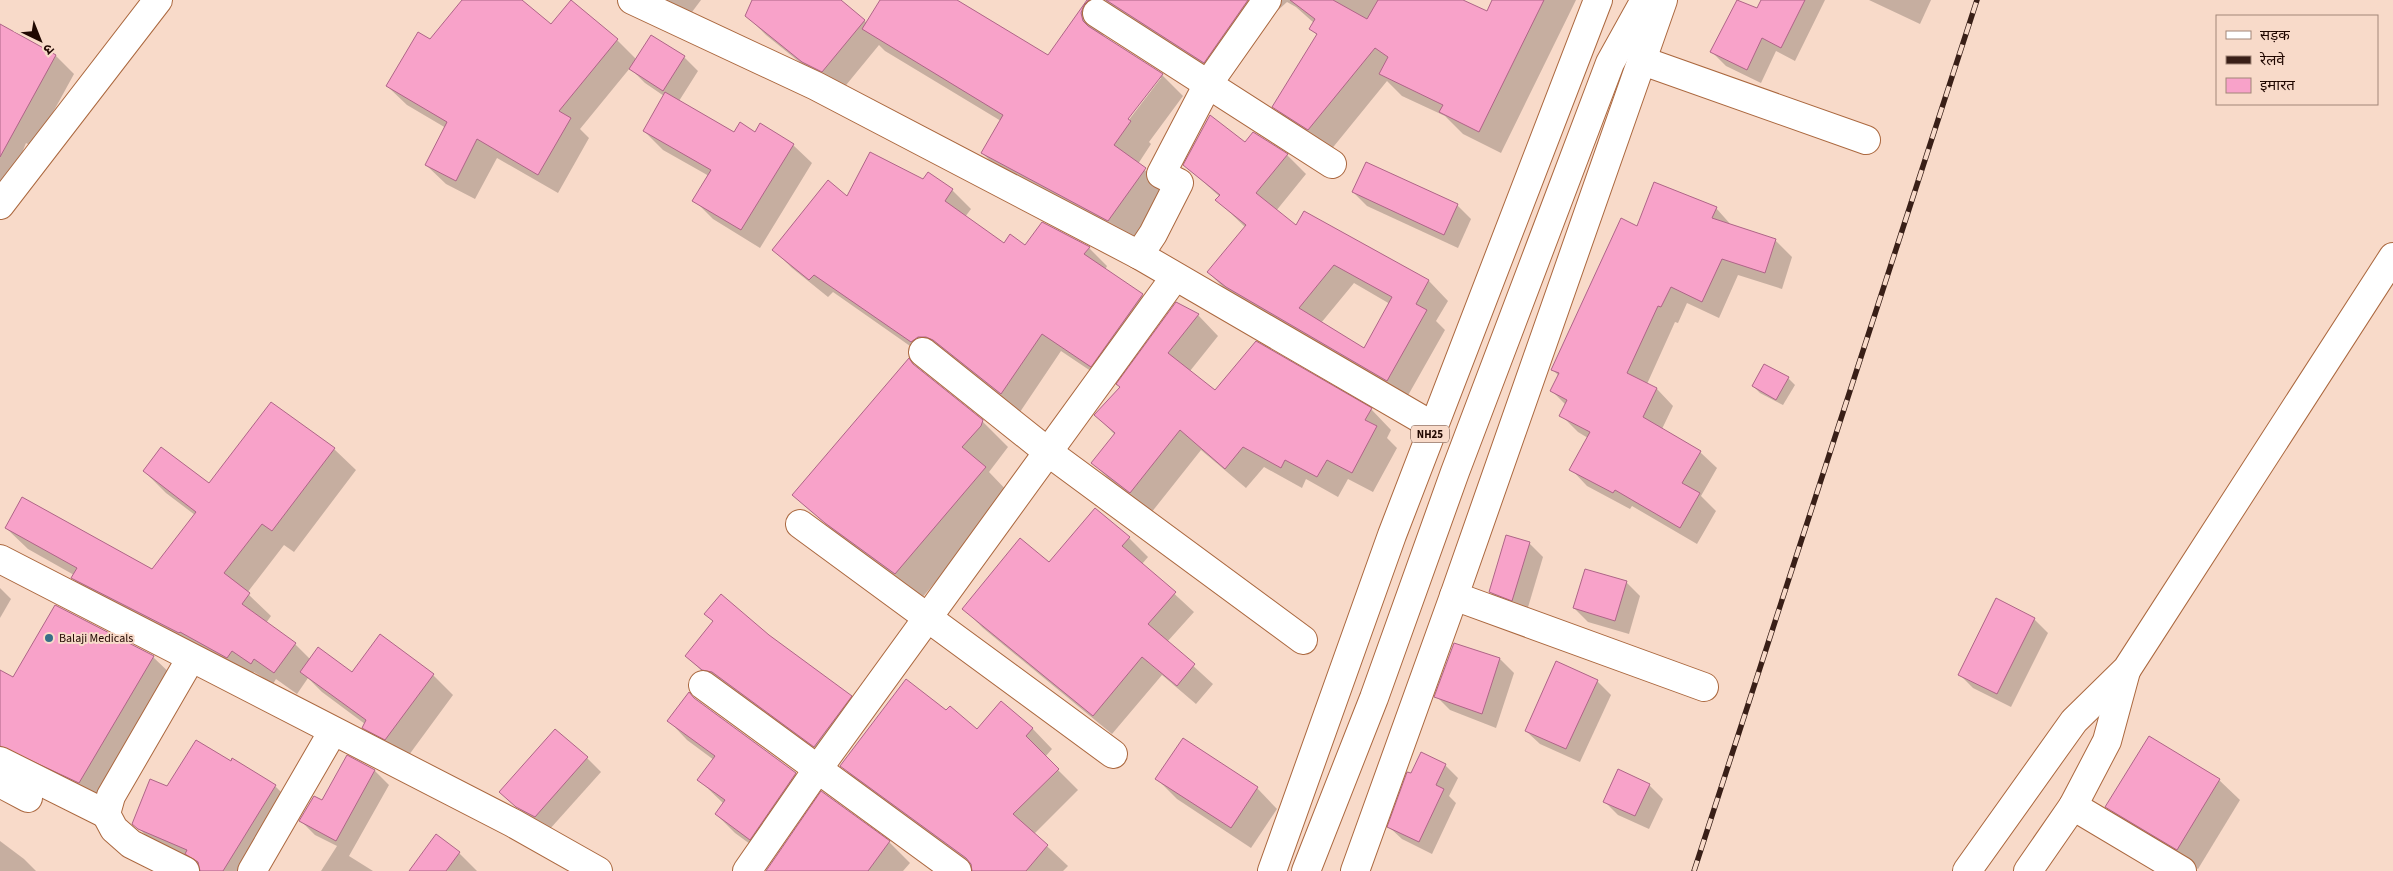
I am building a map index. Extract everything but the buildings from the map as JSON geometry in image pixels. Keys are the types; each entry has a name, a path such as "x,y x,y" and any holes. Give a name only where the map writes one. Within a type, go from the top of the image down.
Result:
{"street":[{"path":"0,205 158,0"},
{"path":"632,0 816,86 1139,255 1433,426"},
{"path":"1139,255 1153,234 1179,183 1161,174 1208,84 1267,0"},
{"name":"NH25","path":"1272,871 1433,426 1598,0"},
{"path":"1610,63 1616,0"},
{"path":"1306,871 1374,698 1455,472 1610,63 1645,0"},
{"path":"1355,871 1454,596 1663,0"},
{"path":"1097,13 1332,164"},
{"path":"1643,61 1866,140"},
{"path":"1967,871 2074,721 2127,669 2393,258"},
{"path":"748,871 817,770 1028,482 1175,277"},
{"path":"924,352 1048,452 1303,640"},
{"path":"800,524 928,616 1113,754"},
{"path":"0,559 513,823 598,871"},
{"path":"1454,596 1704,687"},
{"path":"106,814 111,796 190,658"},
{"path":"2028,871 2073,806 2107,741 2127,669"},
{"path":"703,685 957,871"},
{"path":"252,871 333,731"},
{"path":"0,761 106,814 114,829 131,844 186,871"},
{"path":"0,783 28,798"},
{"path":"2073,806 2182,871"}],"railway":[{"path":"1694,871 1977,0"}],"place":[{"name":"Balaji Medicals","path":"49,638"}]}
